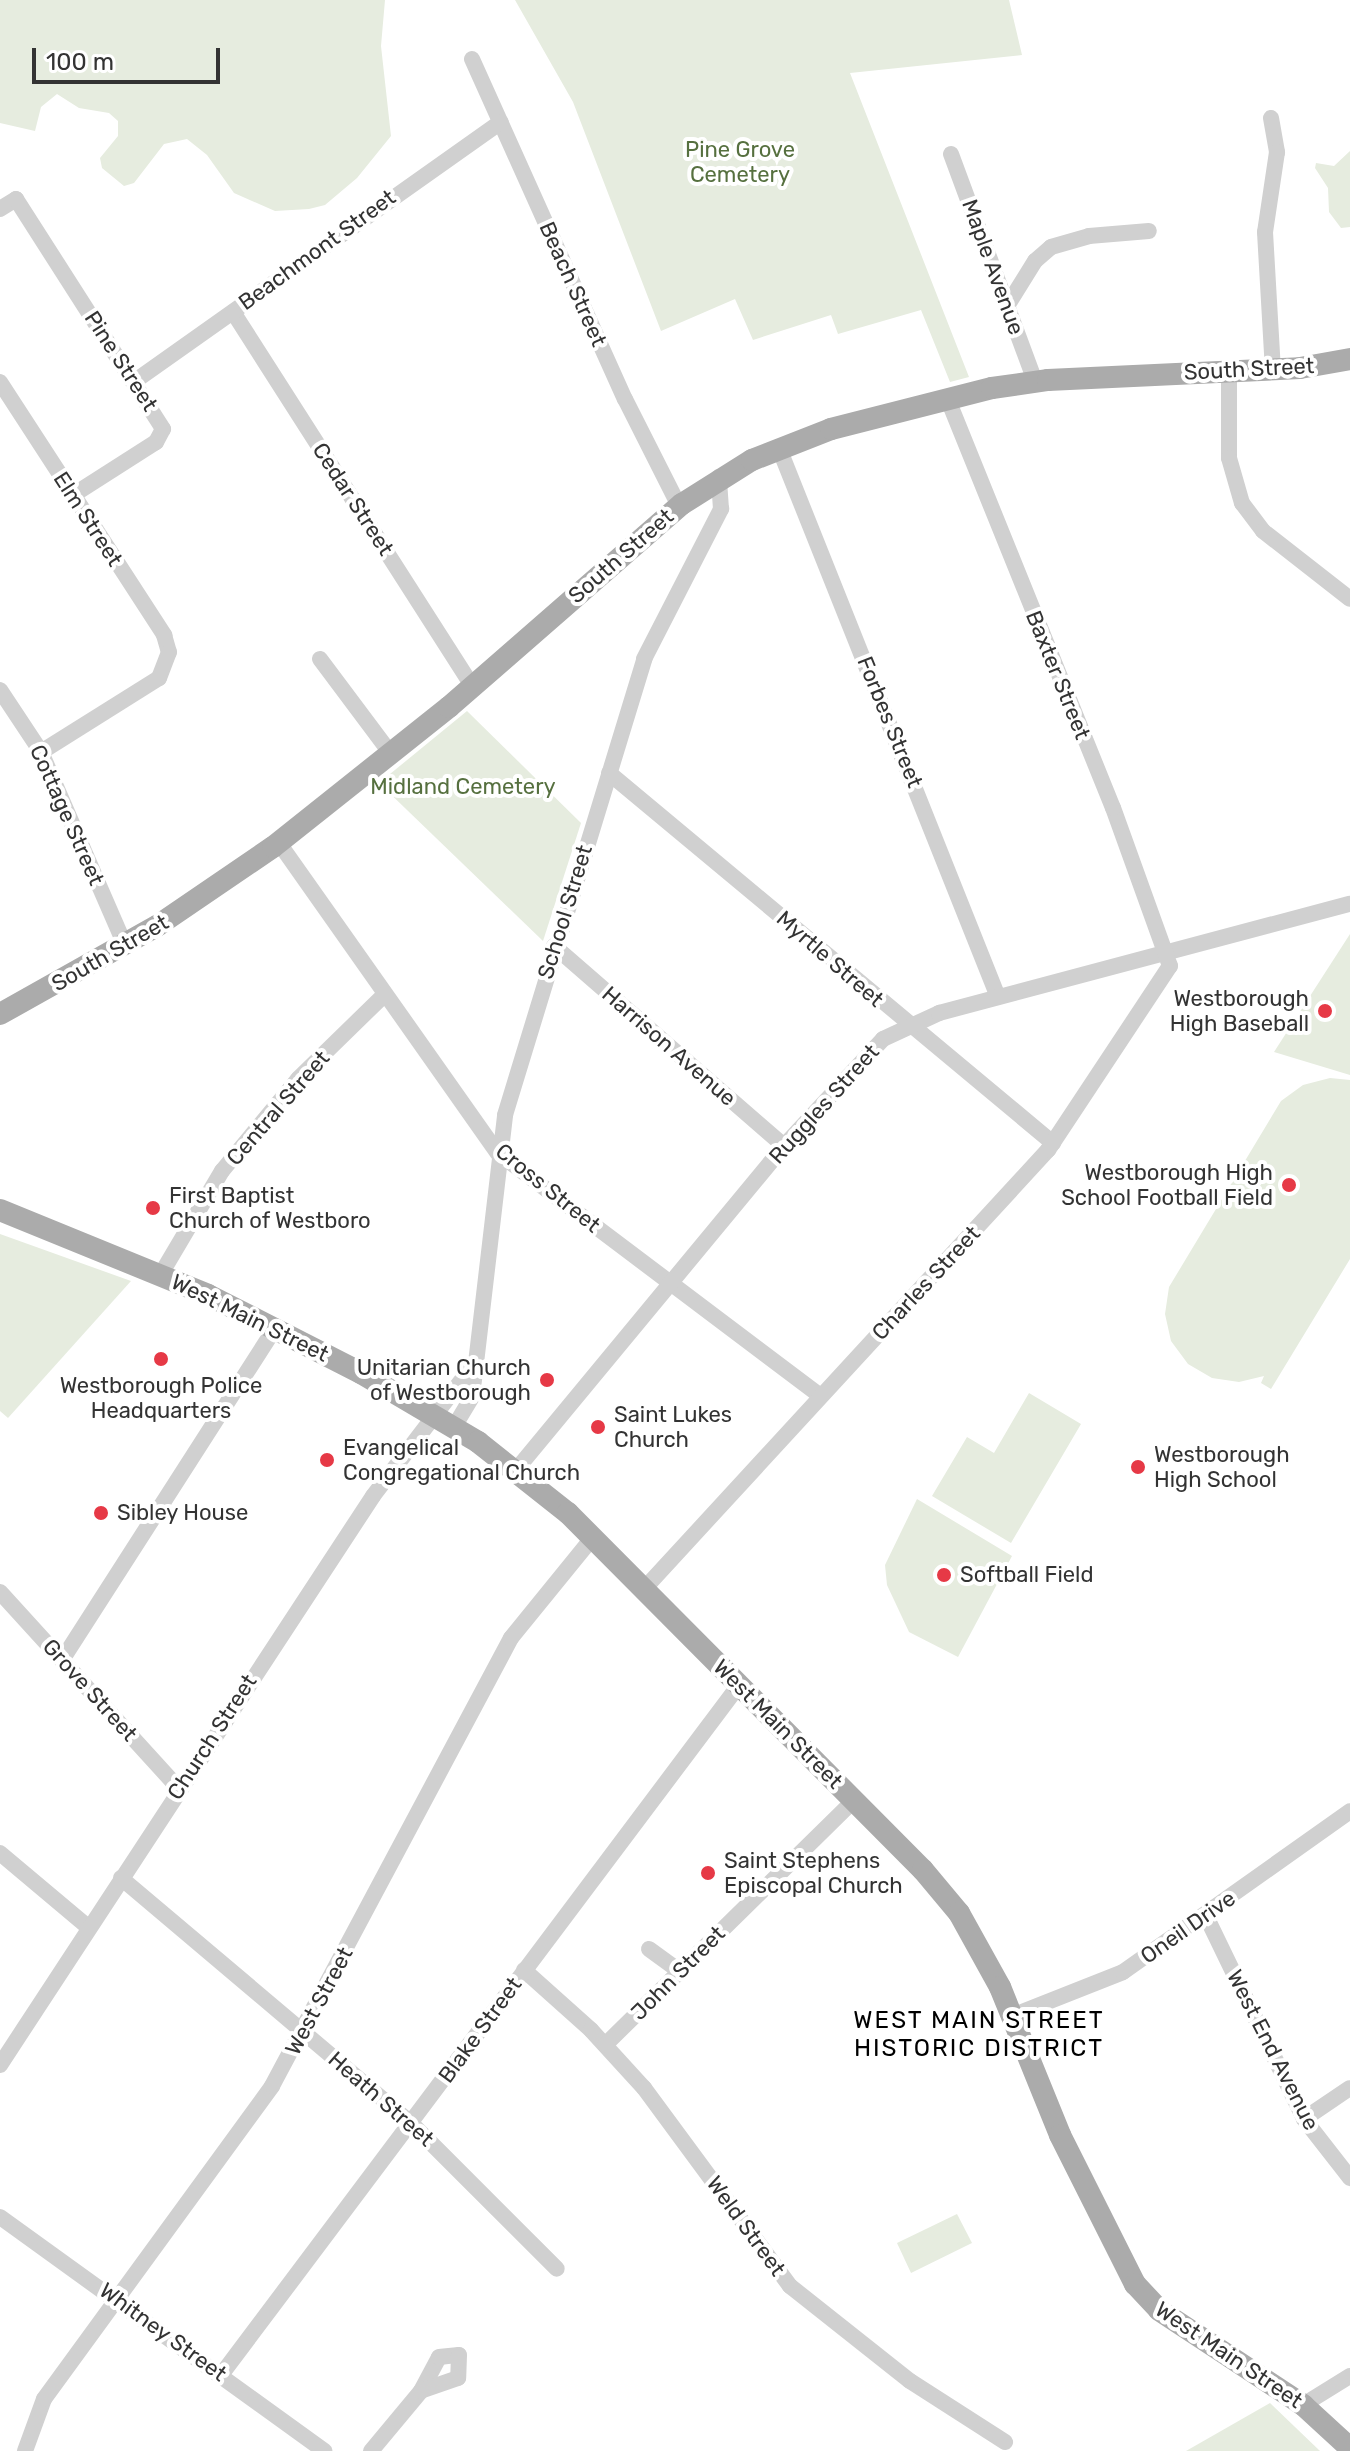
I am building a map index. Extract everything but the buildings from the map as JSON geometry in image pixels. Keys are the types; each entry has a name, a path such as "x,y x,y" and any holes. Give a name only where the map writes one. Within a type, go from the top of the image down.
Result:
{"main road":[{"name":"South Street","path":"0,1014 125,945 279,843 472,686 679,506 719,477 779,448 947,398 1035,381 1273,369 1350,359"},
{"name":"West Main Street","path":"0,1210 161,1274 275,1328 444,1421 516,1470 593,1537 854,1800 959,1913 1012,2016 1066,2149 1135,2284 1172,2319 1303,2405 1350,2448"}],"street":[{"name":"Beach Street","path":"472,59 625,399 679,506"},
{"path":"1271,118 1277,152 1265,232 1273,369"},
{"name":"Beachmont Street","path":"135,381 501,122"},
{"name":"Maple Avenue","path":"951,154 1035,381"},
{"name":"Pine Street","path":"0,209 16,199 135,381 162,434 73,495"},
{"path":"1007,306 1035,261 1051,247 1089,236 1149,231"},
{"name":"Cedar Street","path":"233,312 472,686"},
{"path":"1229,371 1229,458 1242,503 1263,531 1350,599"},
{"name":"Elm Street","path":"0,382 164,635 169,658 153,682 41,752"},
{"name":"Baxter Street","path":"947,398 1169,951"},
{"name":"Forbes Street","path":"779,448 998,997"},
{"name":"School Street","path":"444,1421 472,1368 498,1153 554,946 654,633 721,509 719,477"},
{"path":"320,659 391,754"},
{"name":"Cottage Street","path":"0,690 41,752 125,945"},
{"name":"Myrtle Street","path":"609,773 906,1025 1053,1143"},
{"name":"Cross Street","path":"279,843 498,1153 821,1396"},
{"name":"Ruggles Street","path":"516,1470 784,1146 864,1055 906,1025 998,997 1350,904"},
{"name":"Harrison Avenue","path":"554,946 784,1146"},
{"name":"Charles Street","path":"644,1589 1053,1143 1170,966 1169,951"},
{"name":"Central Street","path":"161,1274 222,1171 298,1079 384,995"},
{"path":"62,1660 275,1328"},
{"name":"Church Street","path":"1,2060 389,1473 444,1421"},
{"name":"West Street","path":"25,2451 44,2399 214,2173 303,2033 511,1638 593,1537"},
{"name":"Grove Street","path":"0,1592 179,1789"},
{"name":"Blake Street","path":"221,2375 739,1685"},
{"name":"John Street","path":"605,2045 854,1800"},
{"name":"Oneil Drive","path":"1012,2016 1109,1979 1206,1916 1350,1811"},
{"path":"0,1853 89,1928"},
{"name":"Heath Street","path":"121,1878 411,2123 557,2269"},
{"name":"West End Avenue","path":"1206,1916 1304,2119 1350,2178"},
{"path":"649,1949 679,1971"},
{"name":"Weld Street","path":"524,1970 605,2045 682,2133 729,2209 790,2286 910,2381 1005,2442"},
{"path":"1304,2119 1350,2088"},
{"name":"Whitney Street","path":"0,2217 119,2298 324,2451"},
{"path":"1303,2405 1350,2376"},
{"path":"371,2451 421,2391"}],"green space":[{"path":"0,0 385,0 381,46 391,136 357,178 325,205 309,209 275,211 234,193 207,155 187,139 164,144 134,183 124,186 102,168 100,158 118,136 118,121 109,113 79,108 57,94 41,107 35,131 0,123"},
{"name":"Pine Grove Cemetery","path":"515,0 1009,0 1022,55 850,73 969,377 950,382 921,310 838,334 831,315 753,340 735,299 661,331 573,102"},
{"path":"1350,151 1350,227 1341,228 1329,212 1328,188 1315,168 1316,163 1334,166"},
{"name":"Midland Cemetery","path":"467,711 581,823 543,941 379,783"},
{"name":"Westborough High Baseball","path":"1350,934 1350,1075 1274,1052"},
{"name":"Westborough High School Football Field","path":"1330,1078 1350,1080 1350,1259 1271,1389 1261,1383 1264,1376 1239,1382 1212,1378 1188,1364 1171,1341 1165,1314 1169,1287 1281,1101 1303,1085"},
{"path":"0,1234 131,1281 8,1418 0,1411"},
{"path":"1029,1393 1081,1424 1011,1543 932,1496 967,1437 994,1453"},
{"name":"Softball Field","path":"917,1499 1012,1556 958,1657 909,1632 887,1585 885,1565"},
{"path":"957,2214 972,2243 911,2273 897,2243"},
{"path":"1270,2403 1320,2451 1186,2451"}],"place":[{"name":"Westborough High Baseball","path":"1325,1011"},
{"name":"Westborough High School Football Field","path":"1289,1185"},
{"name":"First Baptist Church of Westboro","path":"153,1208"},
{"name":"Westborough Police Headquarters","path":"161,1359"},
{"name":"Unitarian Church of Westborough","path":"547,1380"},
{"name":"Saint Lukes Church","path":"598,1427"},
{"name":"Evangelical Congregational Church","path":"327,1460"},
{"name":"Westborough High School","path":"1138,1467"},
{"name":"Sibley House","path":"101,1513"},
{"name":"Softball Field","path":"944,1575"},
{"name":"Saint Stephens Episcopal Church","path":"708,1873"}],"district":[{"name":"WEST MAIN STREET HISTORIC DISTRICT","path":"979,2035"}]}
